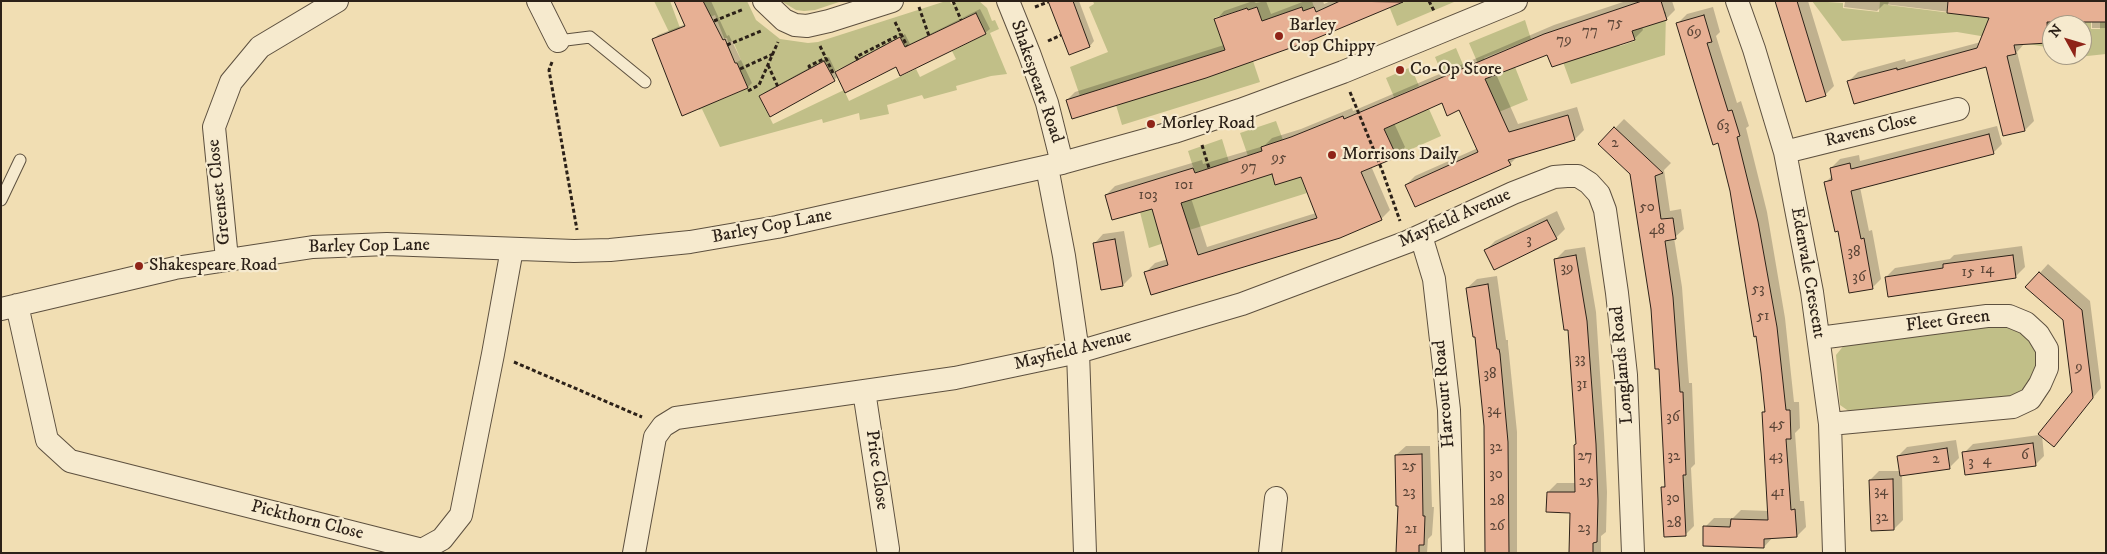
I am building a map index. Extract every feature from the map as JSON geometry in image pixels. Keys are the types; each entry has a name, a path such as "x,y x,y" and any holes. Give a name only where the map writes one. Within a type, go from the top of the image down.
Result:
{"street":[{"name":"Greenset Close","path":"227,259 214,127 231,82 260,47 337,1"},
{"path":"538,1 558,42"},
{"name":"Shakespeare Road","path":"1008,1 1047,103 1055,165"},
{"name":"Barley Cop Lane","path":"9,307 175,268 312,247 356,244 574,250 643,248 767,229 1055,165 1224,116 1343,72 1516,1"},
{"name":"Edenvale Crescent","path":"1737,1 1754,49 1785,152 1819,338 1830,424 1834,553"},
{"path":"757,4 795,25 807,26 893,10"},
{"name":"Ravens Close","path":"1785,152 1958,109"},
{"path":"1055,165 1064,256 1078,352 1085,553"},
{"name":"Mayfield Avenue","path":"663,426 676,418 956,378 1078,352 1242,304 1414,239 1514,192 1554,178 1578,176 1589,183"},
{"name":"Longlands Road","path":"1589,183 1599,194 1605,210 1617,293 1627,393 1633,553"},
{"name":"Harcourt Road","path":"1414,239 1434,279 1449,410 1453,553"},
{"name":"Pickthorn Close","path":"9,307 47,440 70,460 422,550 442,539 461,515 512,249"},
{"name":"Fleet Green","path":"1819,338 1986,316 2009,316 2026,323 2038,334 2047,349 2047,368 2040,384 2030,399 2013,407 1830,424"},
{"name":"Price Close","path":"864,391 888,549"},
{"path":"634,553 655,437 663,426"},
{"path":"1270,553 1276,498"}],"lane":[{"path":"558,42 590,37 645,82"},
{"path":"1,200 20,160"}],"path":[{"path":"952,1 961,20"},
{"path":"1429,1 1433,11"},
{"path":"1029,10 1048,2"},
{"path":"714,21 757,4"},
{"path":"919,6 928,36"},
{"path":"893,10 907,46"},
{"path":"727,45 766,29"},
{"path":"858,60 856,57 890,42 901,34"},
{"path":"1042,43 1061,35"},
{"path":"748,91 759,85 780,39"},
{"path":"558,42 549,70 577,230 574,250"},
{"path":"818,42 833,73"},
{"path":"740,69 773,54"},
{"path":"810,68 809,66 826,58"},
{"path":"768,66 778,87"},
{"path":"1343,72 1382,170 1414,239"},
{"path":"1202,146 1209,168"},
{"path":"493,354 663,426"}],"shaded area":[{"path":"654,1 670,1 680,28 707,75 718,101 748,88 737,62 741,60 733,41 728,42 727,38 724,38 715,15 710,17 703,1 747,1 756,20 780,39 808,43 818,42 946,1 950,1 951,4 959,1 979,1 987,8 992,21 995,20 999,29 990,33 1007,74 991,76 956,86 957,90 924,99 922,95 887,105 889,114 860,120 859,113 823,123 822,119 720,147 702,109 699,110 669,32","holes":["975,13 986,34 952,51 956,59 920,77 916,69 849,101 844,90 773,124 759,96 824,61 831,73 900,38 905,47"]},
{"path":"781,1 842,1 815,10 804,11 796,10"},
{"path":"1093,1 1312,1 1314,7 1303,11 1301,7 1263,23 1257,7 1248,10 1247,8 1214,18 1225,50 1199,59 1206,78 1253,61 1260,82 1122,125 1116,105 1184,64 1080,96 1070,67 1108,52 1089,7 1094,4"},
{"path":"1387,1 1394,3 1398,1 1454,2 1397,26"},
{"path":"1812,1 1843,3 1843,8 1879,12 1880,1 1889,1 1888,5 1990,18 2042,16 2042,46 1957,32 1842,41"},
{"path":"1666,12 1665,55 1571,84 1563,62 1617,36 1620,46 1635,41 1632,31 1656,23 1654,16"},
{"path":"1525,20 1531,39 1484,58 1492,77 1515,67 1528,100 1499,112 1469,43"},
{"path":"2100,22 2106,22 2106,54 2092,56 2092,29 2100,29"},
{"path":"1456,48 1464,67 1443,76 1435,57"},
{"path":"1411,67 1419,86 1394,97 1386,78"},
{"path":"1429,109 1441,136 1396,156 1388,137 1379,131"},
{"path":"1276,121 1283,140 1262,147 1262,151 1248,156 1240,133"},
{"path":"1222,139 1229,162 1195,173 1188,151"},
{"path":"1298,169 1307,193 1180,233 1164,243 1149,248 1140,212 1272,174 1275,184"},
{"path":"2000,324 2026,335 2035,350 2035,370 2025,390 2015,396 1850,412 1840,405 1836,355 1845,344"}],"building":[{"path":"674,1 703,1 723,40 725,39 748,88 682,116 652,39 685,26"},
{"path":"1048,1 1073,1 1090,47 1069,55"},
{"path":"1340,1 1403,2 1310,41 1206,78 1072,119 1066,100 1225,50 1214,19 1247,8 1248,10 1257,7 1262,21 1302,7 1303,11 1314,7 1316,12"},
{"path":"1642,1 1661,1 1667,20 1632,31 1635,40 1552,67 1547,55 1485,79 1509,132 1568,115 1575,140 1508,160 1511,165 1415,207 1405,185 1478,152 1459,110 1447,116 1442,103 1384,129 1397,157 1361,172 1382,220 1340,238 1151,295 1144,272 1168,265 1152,209 1112,220 1105,195 1193,168 1195,173 1262,151 1261,147 1343,116 1344,119 1544,34","holes":["1272,174 1275,185 1301,177 1317,218 1198,255 1181,203"]},
{"path":"1775,1 1797,1 1826,96 1806,102"},
{"path":"1948,1 2106,1 2106,22 2092,22 2092,15 2042,15 2042,43 2014,45 2016,54 2007,56 2025,131 2003,136 1986,67 1854,104 1847,81 1897,68 1897,70 1977,48 1989,18 1947,13"},
{"path":"976,13 986,34 900,76 896,67 845,93 835,72 900,37 905,47"},
{"path":"1704,15 1712,42 1707,43 1728,111 1732,110 1740,136 1737,137 1758,222 1777,327 1786,410 1790,410 1791,439 1786,439 1791,510 1795,509 1797,537 1764,539 1764,548 1703,546 1703,526 1730,527 1731,519 1768,520 1762,412 1765,412 1761,373 1730,191 1718,143 1713,145 1676,23"},
{"path":"824,61 835,81 770,117 759,96"},
{"path":"1614,127 1663,173 1655,176 1661,219 1673,218 1676,239 1665,241 1673,297 1680,392 1683,392 1686,475 1683,475 1686,536 1664,537 1661,487 1665,487 1659,369 1655,369 1651,309 1630,174 1598,144"},
{"path":"1989,134 1994,154 1851,191 1861,239 1864,238 1873,289 1849,293 1838,231 1835,232 1824,182 1832,180 1830,168 1850,163 1851,169"},
{"path":"1547,220 1557,239 1494,270 1484,250"},
{"path":"1115,239 1123,286 1101,290 1093,243"},
{"path":"1576,255 1587,321 1596,444 1597,542 1593,543 1593,553 1569,553 1570,513 1546,512 1547,492 1575,492 1574,445 1576,444 1568,330 1564,330 1554,259"},
{"path":"2013,255 2016,278 1888,297 1885,277 1943,268 1943,264"},
{"path":"2039,272 2082,310 2093,398 2054,447 2038,434 2072,392 2063,320 2025,287"},
{"path":"1488,284 1497,349 1499,349 1500,354 1508,442 1509,553 1485,553 1484,426 1475,337 1473,337 1466,288"},
{"path":"2033,443 2036,466 1965,475 1962,452"},
{"path":"1947,448 1950,469 1900,476 1897,456"},
{"path":"1422,454 1423,516 1425,516 1424,545 1419,545 1419,553 1396,553 1398,506 1396,506 1395,455"},
{"path":"1893,479 1894,530 1871,531 1869,480"}],"place":[{"name":"Barley Cop Chippy","path":"1279,36"},
{"name":"Co-Op Store","path":"1400,70"},
{"name":"Morley Road","path":"1151,124"},
{"name":"Morrisons Daily","path":"1332,155"},
{"name":"Shakespeare Road","path":"139,266"}]}
